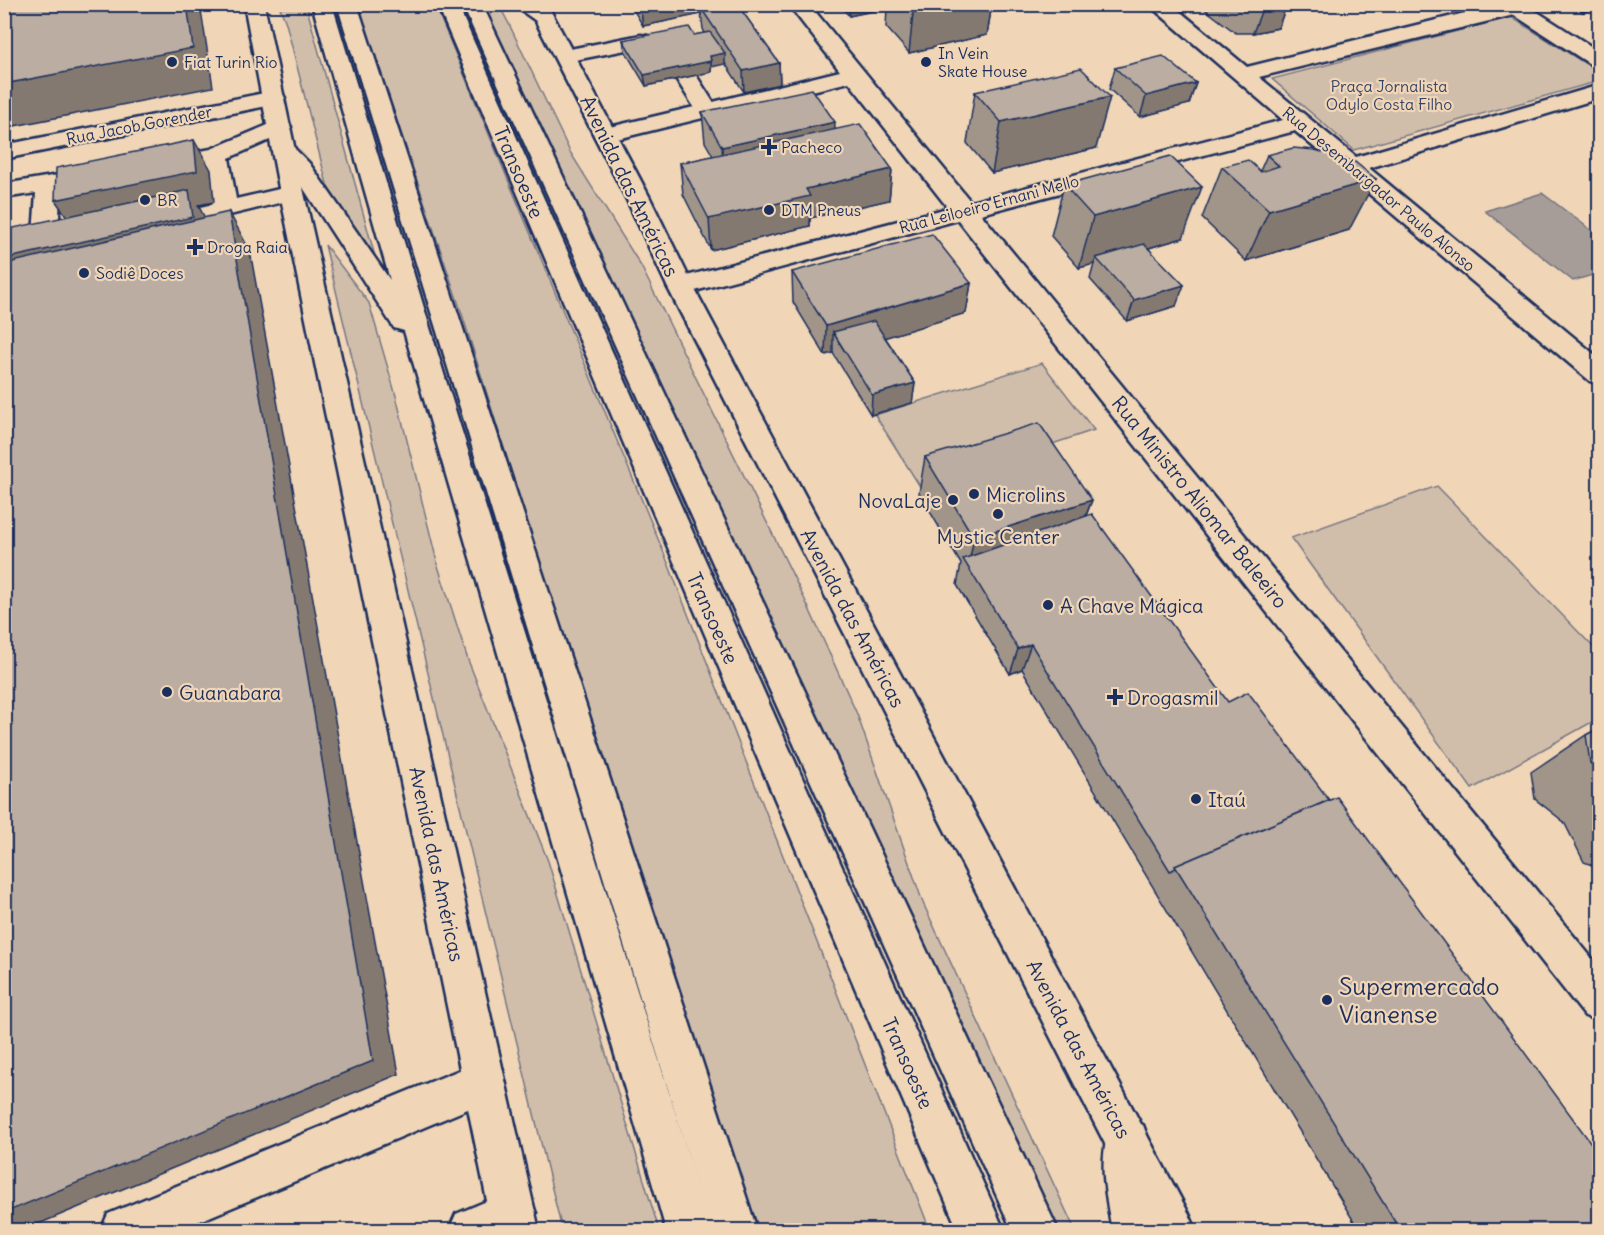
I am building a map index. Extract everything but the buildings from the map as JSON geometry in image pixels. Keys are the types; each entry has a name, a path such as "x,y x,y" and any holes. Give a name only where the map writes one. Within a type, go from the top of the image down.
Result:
{"main road":[{"name":"Avenida das Américas","path":"254,4 292,193 514,1222"},
{"path":"322,4 430,374 689,1230"},
{"path":"347,4 734,1230"},
{"name":"Transoeste","path":"447,4 981,1230"},
{"path":"472,4 1035,1230"},
{"name":"Rua Ministro Aliomar Baleeiro","path":"798,4 1599,1001"},
{"name":"Rua Desembargador Paulo Alonso","path":"1158,4 1599,374"},
{"path":"1242,75 1514,6 1599,62"},
{"name":"Avenida das Américas","path":"534,9 565,56 680,286 1173,1230"},
{"path":"565,56 641,40 661,43"},
{"path":"1574,46 1599,40"},
{"path":"605,135 854,74"},
{"path":"686,77 707,110"},
{"path":"1351,166 1599,91"},
{"name":"Rua Jacob Gorender","path":"4,152 191,115 280,126"},
{"path":"130,166 191,115"},
{"name":"Rua Leiloeiro Ernani Mello","path":"680,286 1299,123"},
{"path":"4,191 130,166 217,155 280,126 333,218 393,304 430,374"},
{"path":"47,144 130,166"},
{"path":"217,155 226,210"},
{"path":"46,249 48,182"},
{"path":"135,229 226,210 292,193"},
{"path":"124,1230 484,1081"},
{"path":"1127,1141 1126,1178 1135,1230"},
{"path":"472,1230 514,1222"}],"green space":[{"path":"279,5 306,5 376,260 330,196 286,23"},
{"path":"358,5 435,5 666,558 930,1230 759,1230 666,966 462,314"},
{"path":"479,5 499,5 570,152 641,266 806,602 857,714 923,903 1075,1230 1055,1230"},
{"name":"Praça Jornalista Odylo Costa Filho","path":"1511,17 1599,72 1599,81 1354,150 1272,79"},
{"path":"325,245 369,303 396,396 438,566 468,660 548,861 659,1230 562,1230"},
{"path":"1042,363 1094,430 921,488 875,415"},
{"path":"1437,486 1599,653 1599,718 1472,789 1291,538"}],"shaded area":[{"path":"1542,193 1599,236 1599,273 1573,281 1485,211"}],"place":[{"name":"Fiat Turin Rio","path":"172,62"},
{"name":"In Vein Skate House","path":"926,62"},
{"name":"Pacheco","path":"769,147"},
{"name":"BR","path":"145,200"},
{"name":"DTM Pneus","path":"769,210"},
{"name":"Droga Raia","path":"195,247"},
{"name":"Sodiê Doces","path":"84,273"},
{"name":"Microlins","path":"974,494"},
{"name":"NovaLaje","path":"953,500"},
{"name":"Mystic Center","path":"998,514"},
{"name":"A Chave Mágica","path":"1048,605"},
{"name":"Guanabara","path":"167,692"},
{"name":"Drogasmil","path":"1115,697"},
{"name":"Itaú","path":"1196,799"},
{"name":"Supermercado Vianense","path":"1327,1000"}]}
